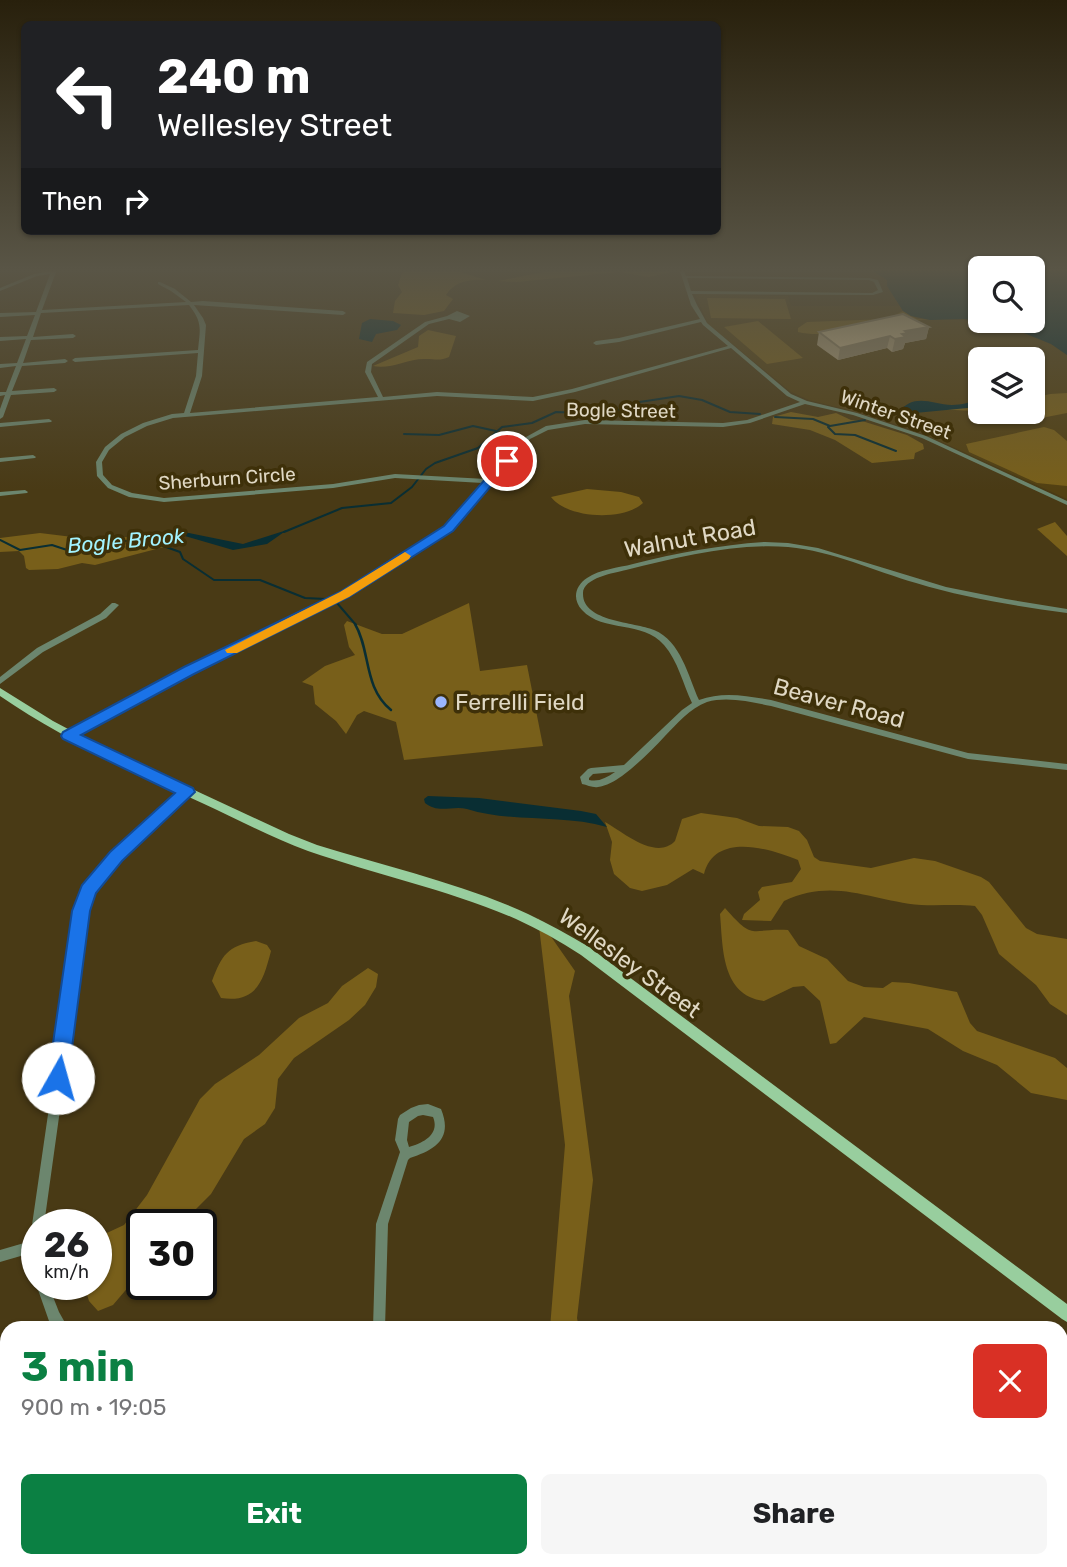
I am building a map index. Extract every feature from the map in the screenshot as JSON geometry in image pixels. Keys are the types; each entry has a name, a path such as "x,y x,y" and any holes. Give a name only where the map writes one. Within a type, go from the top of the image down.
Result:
{"main road":[{"name":"Wellesley Street","path":"0,691 69,736 311,847 503,908 552,930 585,951 1067,1314"}],"street":[{"path":"0,417 27,344"},
{"path":"187,414 197,386 202,344"},
{"path":"381,398 368,372 369,363 395,344"},
{"name":"Winter Street","path":"727,344 782,390 805,402 855,414 924,437 1067,503"},
{"name":"Sherburn Circle","path":"488,481 386,477 333,486 164,500 114,490 104,482 98,471 98,460 116,439 152,421 187,414 448,394 506,400 533,399 573,391 730,347"},
{"path":"75,360 201,351"},
{"path":"0,366 65,361"},
{"path":"0,394 54,390"},
{"name":"Bogle Street","path":"69,736 189,670 345,595 448,529 528,438 560,424 586,422 723,425 748,422 805,402"},
{"path":"0,425 49,421"},
{"path":"0,460 33,457"},
{"path":"0,494 25,492"},
{"name":"Walnut Road","path":"696,704 670,647 660,636 643,628 598,618 584,608 579,595 582,586 589,579 600,574 693,554 745,546 785,544 822,550 934,586 1067,611"},
{"path":"0,681 40,650 103,615 115,605"},
{"name":"Beaver Road","path":"696,704 738,698 771,702 968,756 1067,767"},
{"path":"624,768 696,704"},
{"path":"40,1209 83,900 104,868 187,792"},
{"path":"379,1321 382,1224 398,1167 406,1153"},
{"path":"0,1256 21,1250"},
{"path":"48,1300 57,1321"}],"shaded area":[{"path":"418,344 453,344 449,357 373,366 418,347"},
{"path":"733,344 1051,344 1067,355 1067,499 920,432 809,400 791,392"},
{"path":"744,344 786,344 803,358 767,364"},
{"path":"1067,393 1067,413 1045,417 1045,395"},
{"path":"968,407 968,411 937,409"},
{"path":"791,412 818,417 836,413 851,420 907,435 923,444 924,449 915,453 914,459 872,463 835,440 810,430 772,424 773,417"},
{"path":"1044,427 1054,430 1067,441 1067,486 1037,483 969,452 966,444"},
{"path":"587,489 621,492 639,497 643,503 622,513 595,515 569,509 551,497"},
{"path":"1055,522 1067,536 1067,556 1037,529"},
{"path":"40,533 89,539 168,535 164,547 95,565 82,563 58,569 29,570 19,551 0,552 0,538"},
{"name":"Ferrelli Field","path":"469,603 480,671 527,665 543,746 404,760 396,722 364,711 357,715 346,734 336,721 315,704 313,686 302,682 325,666 355,655 349,647 344,625 347,621 382,634 402,634"},
{"path":"701,813 737,818 759,826 788,827 799,831 807,840 814,857 820,861 871,868 914,858 935,861 981,877 989,882 1026,928 1037,934 1067,939 1067,1015 1050,1004 1036,985 999,954 982,915 975,906 921,905 853,892 820,891 784,901 771,921 742,920 744,914 760,900 758,892 762,887 792,882 801,869 798,860 759,848 731,848 720,852 710,861 704,874 693,869 667,885 642,891 630,888 614,874 610,860 612,842 605,822 640,843 659,848 675,841 682,819"},
{"path":"725,908 742,926 753,931 788,930 799,946 827,959 848,981 864,987 883,988 892,982 957,992 970,1023 977,1031 1055,1058 1067,1068 1067,1100 1031,1093 997,1065 963,1051 928,1029 864,1017 836,1043 830,1044 820,1001 804,986 793,987 764,1001 739,990 732,980 724,955 720,914"},
{"path":"538,918 575,971 569,996 593,1180 578,1321 551,1321 565,1145"},
{"path":"256,941 267,945 271,951 261,981 250,994 233,999 221,998 212,981 219,964 232,949"},
{"path":"368,968 378,974 376,987 365,1005 349,1020 294,1058 278,1079 275,1108 265,1124 244,1139 211,1194 196,1209 136,1209 147,1195 200,1099 215,1084 259,1055 299,1018 328,1003 342,986"},
{"path":"126,1222 126,1290 113,1305 98,1311 89,1300 112,1300 112,1231"}],"water":[{"path":"1051,344 1067,344 1067,355"},
{"path":"917,401 968,403 968,408 873,417 879,413 880,407 898,413"},
{"path":"287,530 267,544 233,550 178,534 162,537 150,545 126,541 150,539 179,531 243,544"},
{"path":"428,796 479,798 581,811 596,814 607,827 572,821 501,816 462,808 440,809 425,803 424,799"}],"building":[{"path":"835,344 856,344 840,348"}],"waterway":[{"name":"Bogle Brook","path":"284,532 342,508 391,503 412,487 426,469 435,463 478,448 502,427 532,423 556,412 610,414 633,403 679,396 702,400 730,412 760,414"},
{"name":"Bogle Brook","path":"775,417 813,419 830,426 865,420"},
{"path":"404,434 439,435 473,426 496,431"},
{"path":"828,427 835,434 855,435 896,451"},
{"name":"Bogle Brook","path":"0,540 20,550 52,545 70,551 93,540 126,541"},
{"path":"152,542 180,552 183,559 214,580 260,580 305,598 326,599"},
{"path":"337,603 356,625"},
{"path":"355,624 376,691 391,710"}],"slow traffic":[{"path":"232,650 345,595 405,556"}],"place":[{"name":"Ferrelli Field","path":"441,702"}],"route":[{"path":"58,1078 83,900 104,868 187,792 69,736 189,670 345,595 448,529 507,461"}]}
